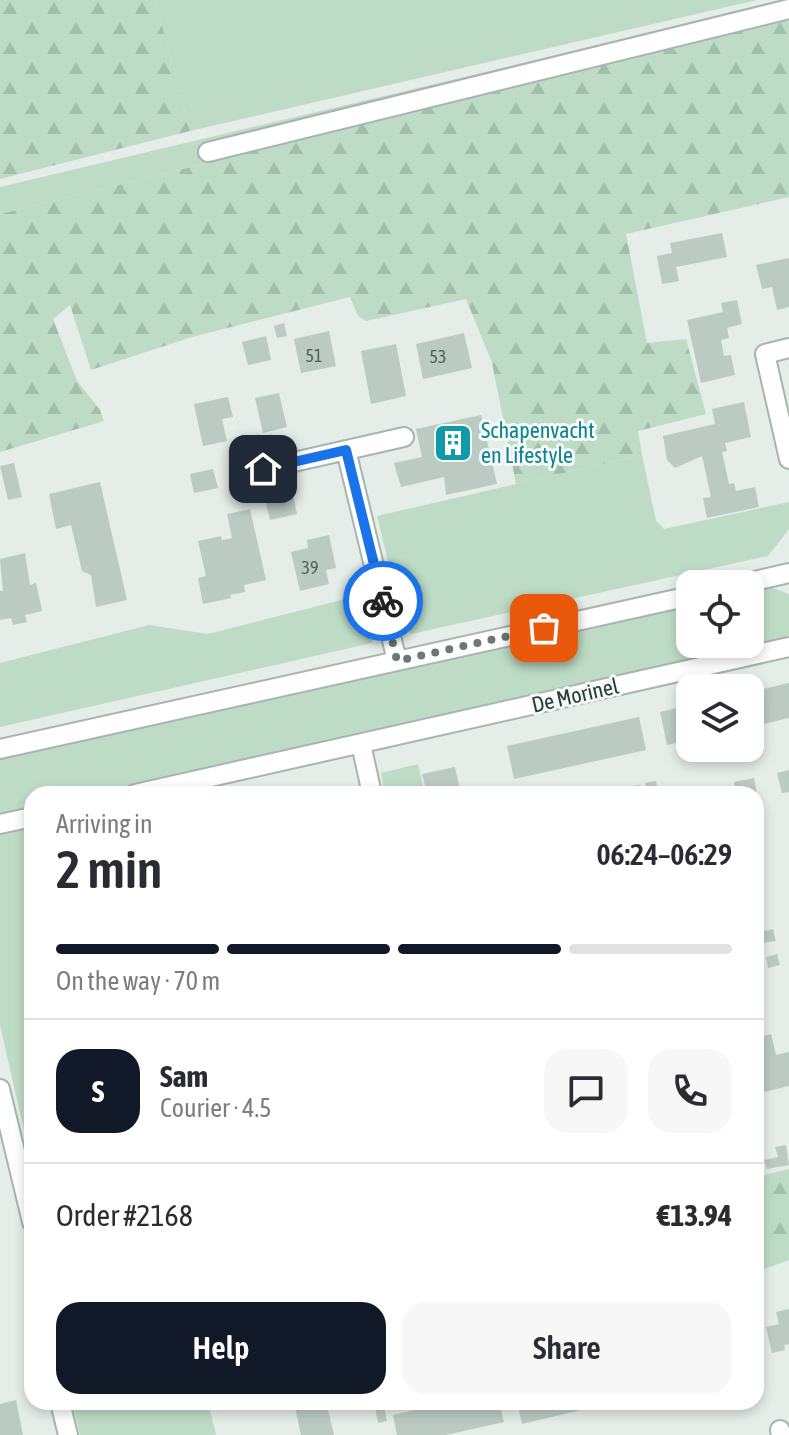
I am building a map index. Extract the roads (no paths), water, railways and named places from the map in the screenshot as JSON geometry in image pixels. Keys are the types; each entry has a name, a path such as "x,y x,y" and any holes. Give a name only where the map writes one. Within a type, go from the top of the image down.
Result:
{"street":[{"path":"208,152 789,9"},
{"path":"789,348 765,354 789,459"},
{"path":"263,469 404,437"},
{"path":"346,450 397,661"},
{"path":"764,579 789,573"},
{"path":"0,749 676,599"},
{"name":"De Morinel","path":"171,786 789,647"},
{"path":"361,744 370,786"},
{"path":"0,824 24,819"},
{"path":"0,1089 24,1189"},
{"path":"62,1410 68,1435"}],"place":[{"name":"Schapenvacht en Lifestyle","path":"453,443"}]}
